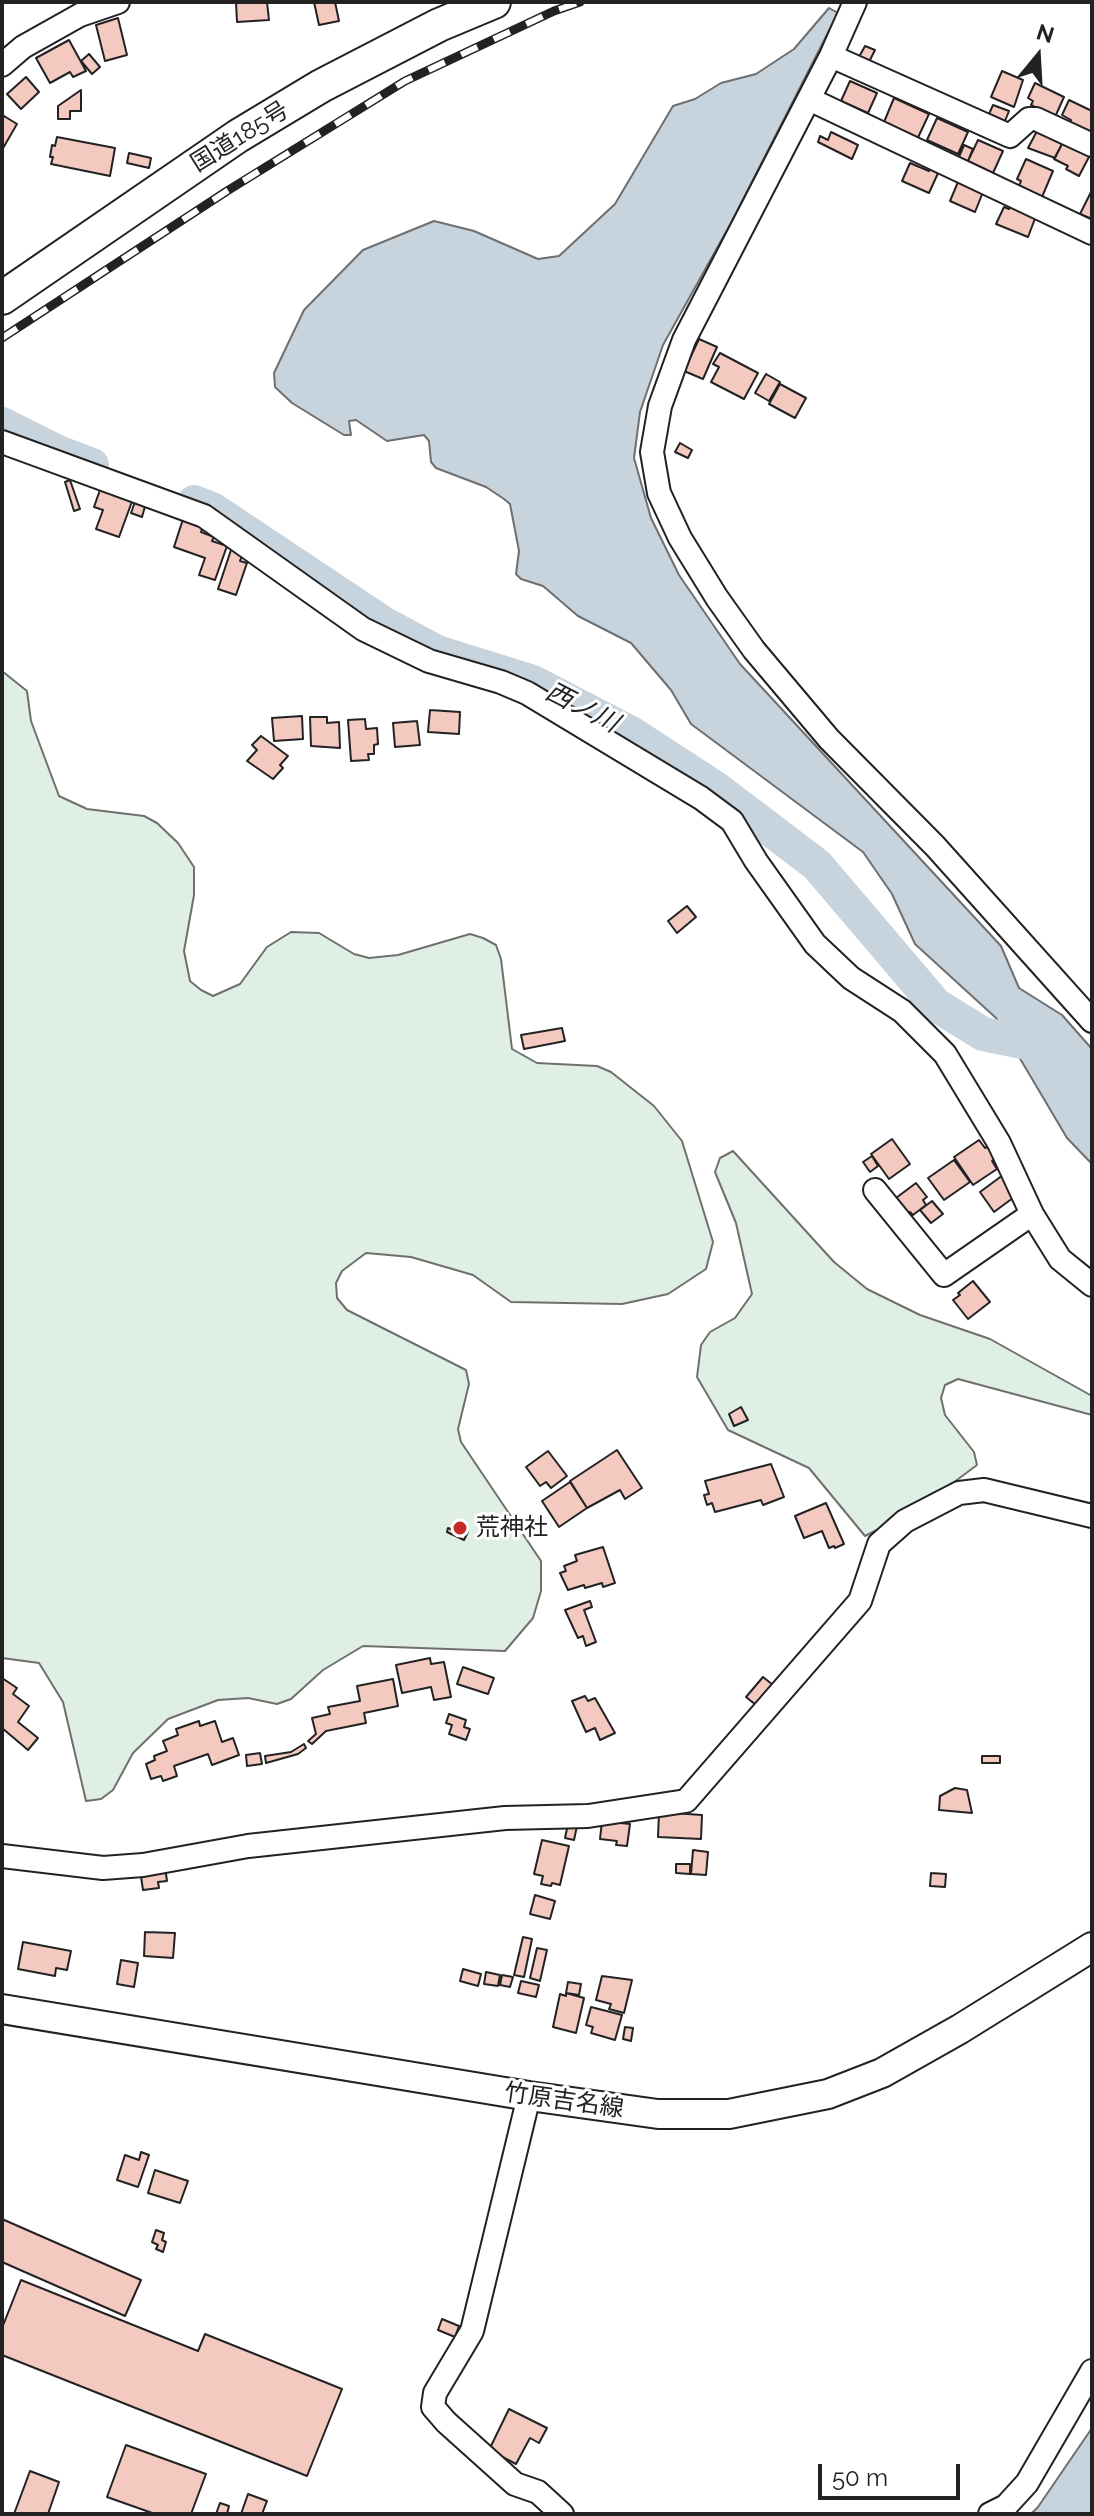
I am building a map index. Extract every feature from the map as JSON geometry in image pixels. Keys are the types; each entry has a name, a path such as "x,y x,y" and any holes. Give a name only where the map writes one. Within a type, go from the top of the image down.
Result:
{"highway":[{"name":"国道185号","path":"2,298 238,136 321,86 426,31 494,2"}],"main road":[{"name":"竹原吉名線","path":"2,2009 529,2096 658,2114 729,2114 828,2094 882,2073 947,2037 1092,1947"}],"street":[{"path":"2,65 23,47 80,15 118,2"},
{"path":"855,2 831,56 684,340 660,406 652,452 659,493 687,550 754,650 829,739 935,846 1092,1021"},
{"path":"831,56 1010,136 1029,119 1036,119 1092,145"},
{"path":"809,99 1092,233"},
{"path":"2,442 204,516 363,629 429,661 527,693 711,805 732,821 756,861 815,944 851,978 902,1011 945,1054 999,1143 1032,1214 1060,1259 1092,1285"},
{"path":"875,1190 944,1275 1032,1214"},
{"path":"2,1856 103,1868 143,1865 248,1846 505,1818 588,1816 686,1801 860,1601 879,1544 905,1521 959,1493 984,1490 1092,1516"},
{"path":"529,2096 472,2331 435,2393 433,2407 515,2484 538,2492 562,2514"},
{"path":"990,2514 1006,2506 1027,2483 1092,2371"}],"green space":[{"path":"2,671 27,691 31,721 59,796 87,809 144,816 157,823 178,843 194,867 194,895 184,951 190,981 201,990 213,996 240,984 267,947 291,932 319,933 354,954 369,958 398,955 470,934 483,938 496,945 501,959 512,1049 537,1063 597,1066 611,1072 654,1106 682,1141 713,1242 706,1269 668,1294 622,1304 511,1302 473,1275 411,1257 366,1253 342,1271 336,1283 337,1298 347,1310 466,1370 469,1384 458,1429 461,1442 541,1561 541,1591 533,1618 505,1651 363,1646 323,1670 291,1699 277,1704 248,1698 218,1700 168,1719 133,1753 113,1790 101,1799 86,1801 63,1702 39,1663 2,1658"},
{"path":"733,1151 834,1262 867,1289 920,1315 990,1339 1092,1396 1092,1415 958,1379 945,1385 941,1398 945,1415 974,1452 977,1465 918,1509 865,1536 809,1468 728,1430 697,1377 701,1345 710,1332 735,1318 752,1294 736,1223 715,1172 720,1158"}],"shaded area":[{"path":"829,8 838,13 731,223 663,345 640,412 634,458 651,518 679,575 740,664 1001,946 1019,988 1062,1015 1092,1049 1092,1164 1067,1138 996,1018 915,944 892,894 863,852 691,724 671,690 631,643 578,616 543,586 521,579 516,574 519,551 510,504 486,487 436,468 431,462 429,441 424,435 387,441 356,420 349,421 351,435 344,435 292,403 275,387 274,373 304,310 363,250 434,221 474,231 538,259 559,256 615,204 673,106 695,99 721,83 756,74 794,49"},
{"path":"1092,2428 1092,2514 1031,2514 1038,2507"}],"building":[{"path":"236,2 267,2 269,20 237,22"},
{"path":"314,2 335,2 339,21 319,25"},
{"path":"118,18 127,55 105,61 96,25"},
{"path":"69,40 86,71 73,77 70,72 50,83 36,58"},
{"path":"865,46 875,50 869,62 859,57"},
{"path":"89,54 100,67 92,74 81,61"},
{"path":"1002,71 1023,80 1014,107 991,97"},
{"path":"26,77 39,92 21,109 7,94"},
{"path":"850,81 877,93 868,113 841,101"},
{"path":"1035,83 1064,97 1055,117 1031,105 1033,101 1028,98"},
{"path":"81,90 81,111 70,111 70,119 58,119 58,106"},
{"path":"894,98 929,114 915,144 888,130 891,126 884,122"},
{"path":"1069,100 1092,111 1092,135 1068,126 1071,120 1062,115"},
{"path":"993,105 1009,111 1005,121 989,114"},
{"path":"4,116 17,124 2,150 2,120"},
{"path":"937,118 968,132 958,154 927,140"},
{"path":"1037,131 1062,144 1055,158 1028,148"},
{"path":"831,132 858,145 852,159 818,142 820,136 828,140"},
{"path":"57,137 115,148 110,176 51,164 52,145 55,146"},
{"path":"978,140 1003,151 993,173 968,161"},
{"path":"1063,142 1090,155 1079,176 1054,159"},
{"path":"964,145 973,149 965,168 956,164"},
{"path":"129,153 151,158 149,168 127,163"},
{"path":"1026,159 1053,171 1042,197 1019,186 1021,181 1017,179"},
{"path":"910,163 929,171 931,167 939,171 929,193 902,181"},
{"path":"958,182 983,192 975,212 950,201"},
{"path":"1092,190 1092,219 1080,214"},
{"path":"1011,205 1036,216 1028,237 996,224 1004,207 1009,209"},
{"path":"699,339 717,347 703,379 684,371"},
{"path":"720,353 758,373 744,399 711,382 719,367 713,364"},
{"path":"766,374 780,382 769,401 755,393"},
{"path":"780,384 806,398 795,418 769,404"},
{"path":"680,443 692,450 688,458 675,452"},
{"path":"70,480 80,509 74,511 65,482"},
{"path":"102,484 134,496 119,537 96,529 103,510 94,507"},
{"path":"136,499 146,503 142,517 131,513"},
{"path":"183,519 203,526 201,532 214,537 212,541 227,546 215,580 199,575 205,558 174,547"},
{"path":"231,550 243,553 240,561 247,563 236,595 218,589"},
{"path":"430,710 460,712 459,734 428,732"},
{"path":"302,716 303,739 274,741 272,718"},
{"path":"310,717 327,717 327,723 339,722 340,748 311,746"},
{"path":"365,719 366,729 377,728 378,744 374,745 374,754 368,754 369,760 351,761 348,720"},
{"path":"417,721 420,745 395,747 393,723"},
{"path":"261,736 288,756 273,779 247,761 257,750 252,745"},
{"path":"687,906 696,917 677,933 668,921"},
{"path":"562,1028 565,1041 524,1049 521,1035"},
{"path":"892,1139 910,1164 889,1179 871,1154"},
{"path":"979,1140 985,1148 990,1146 998,1157 992,1161 997,1169 973,1185 954,1157"},
{"path":"872,1156 878,1166 870,1172 863,1162"},
{"path":"954,1160 970,1182 944,1200 928,1178"},
{"path":"1003,1175 1017,1195 994,1212 980,1192"},
{"path":"916,1183 927,1197 923,1200 926,1205 913,1215 908,1214 896,1198"},
{"path":"932,1201 943,1214 931,1223 920,1210"},
{"path":"973,1281 990,1302 968,1319 953,1300"},
{"path":"741,1407 748,1420 734,1426 729,1414"},
{"path":"617,1450 642,1488 625,1499 620,1490 587,1508 570,1481"},
{"path":"548,1451 567,1476 551,1488 546,1482 540,1486 526,1467"},
{"path":"771,1464 784,1497 763,1505 761,1500 715,1512 712,1503 707,1505 704,1495 709,1494 705,1481"},
{"path":"570,1482 587,1508 559,1527 542,1501"},
{"path":"826,1503 844,1544 835,1548 829,1548 822,1531 804,1538 795,1516"},
{"path":"457,1527 468,1532 464,1540 447,1532 448,1528 455,1531"},
{"path":"603,1547 615,1583 603,1587 602,1583 585,1588 584,1585 568,1590 560,1573 566,1571 564,1566 577,1561 575,1555"},
{"path":"590,1601 592,1607 584,1610 596,1642 586,1646 583,1636 578,1638 565,1610"},
{"path":"430,1658 431,1664 444,1662 451,1697 434,1700 431,1687 402,1693 396,1665"},
{"path":"463,1667 494,1678 488,1694 457,1684"},
{"path":"763,1677 778,1689 761,1709 746,1697"},
{"path":"2,1678 17,1688 13,1694 29,1706 18,1722 38,1738 28,1750 2,1728"},
{"path":"393,1679 398,1706 364,1713 366,1723 326,1731 312,1744 308,1741 316,1734 312,1718 330,1714 328,1707 360,1701 357,1686"},
{"path":"585,1696 588,1701 595,1698 615,1733 600,1740 595,1728 586,1732 572,1701"},
{"path":"449,1714 466,1720 464,1727 470,1729 466,1740 449,1734 452,1725 446,1723"},
{"path":"199,1721 200,1726 215,1721 222,1742 233,1738 239,1755 212,1765 208,1754 174,1766 177,1776 163,1781 161,1776 151,1779 146,1764 155,1760 154,1756 167,1751 163,1741 178,1735 176,1729"},
{"path":"304,1744 306,1748 298,1754 266,1763 265,1756 291,1752"},
{"path":"260,1753 262,1764 247,1766 246,1755"},
{"path":"982,1756 1000,1756 1000,1763 982,1763"},
{"path":"955,1788 967,1790 972,1813 939,1810 940,1796"},
{"path":"659,1812 702,1815 701,1839 658,1837"},
{"path":"602,1821 630,1824 627,1846 600,1839"},
{"path":"568,1824 577,1826 574,1840 565,1838"},
{"path":"542,1840 569,1846 560,1885 541,1884 543,1876 534,1874"},
{"path":"693,1850 708,1852 706,1875 691,1874"},
{"path":"676,1864 690,1864 690,1874 676,1873"},
{"path":"165,1867 167,1881 158,1882 159,1888 143,1890 140,1870"},
{"path":"931,1873 946,1874 945,1887 930,1886"},
{"path":"535,1895 555,1901 550,1919 530,1914"},
{"path":"145,1932 175,1933 173,1958 144,1956"},
{"path":"523,1937 532,1939 524,1977 514,1975"},
{"path":"23,1942 71,1951 67,1970 56,1968 55,1976 18,1969"},
{"path":"537,1948 547,1950 540,1981 530,1978"},
{"path":"121,1960 138,1963 134,1987 117,1984"},
{"path":"463,1969 481,1974 478,1986 460,1981"},
{"path":"486,1972 500,1975 498,1986 484,1984"},
{"path":"502,1975 513,1977 510,1987 500,1985"},
{"path":"602,1976 632,1980 624,2013 609,2009 611,2004 596,2000"},
{"path":"521,1981 539,1985 536,1997 518,1993"},
{"path":"568,1982 581,1984 579,1995 566,1993"},
{"path":"566,1993 584,1998 576,2033 553,2027 560,1994 566,1996"},
{"path":"591,2007 622,2015 615,2040 591,2033 593,2027 586,2025"},
{"path":"625,2027 633,2028 631,2041 623,2039"},
{"path":"141,2152 149,2155 138,2187 117,2180 125,2155 139,2160"},
{"path":"155,2170 188,2181 180,2203 148,2193"},
{"path":"2,2219 141,2280 125,2316 2,2262"},
{"path":"156,2230 164,2233 162,2240 166,2242 163,2252 156,2249 158,2245 152,2242"},
{"path":"21,2280 198,2351 205,2334 342,2389 307,2476 2,2355 2,2328"},
{"path":"442,2319 459,2326 455,2337 438,2330"},
{"path":"509,2409 547,2428 539,2443 530,2438 516,2464 489,2450"},
{"path":"126,2445 206,2474 191,2514 155,2514 107,2497"},
{"path":"30,2471 59,2482 48,2514 14,2514"},
{"path":"248,2494 267,2501 262,2514 241,2514"},
{"path":"220,2503 229,2506 227,2514 216,2514"}],"waterway":[{"name":"西ノ川","path":"2,424 92,465"},
{"name":"西ノ川","path":"194,502 212,509 383,623 437,652 533,682 631,733 717,789 817,865 936,1005 983,1034 1052,1048"}],"railway":[{"path":"2,338 227,191 405,81 554,11 580,2"}],"place":[{"name":"荒神社","path":"460,1528"}]}
